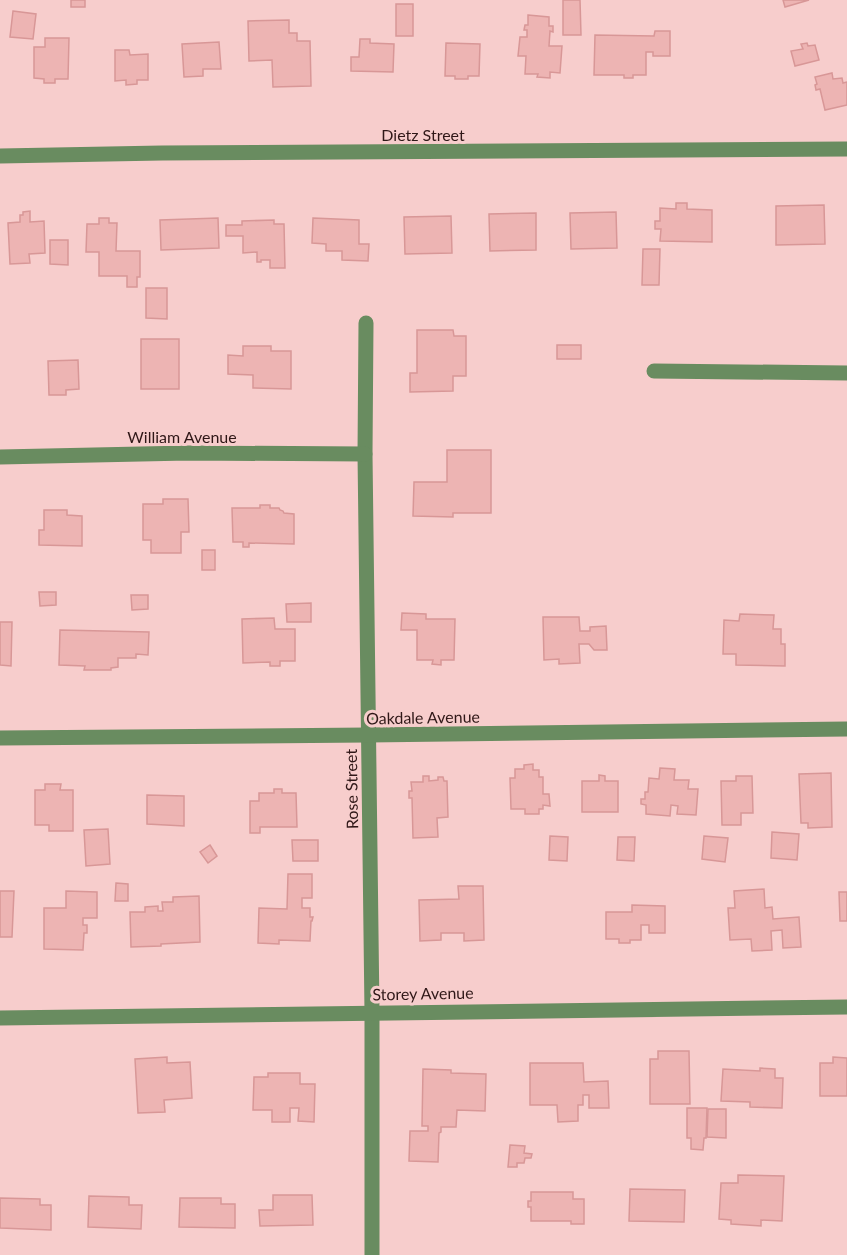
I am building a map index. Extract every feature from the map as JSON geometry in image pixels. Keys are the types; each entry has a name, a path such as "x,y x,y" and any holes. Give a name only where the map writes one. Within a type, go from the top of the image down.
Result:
{"street":[{"name":"Dietz Street","path":"0,156 847,149"},
{"name":"Rose Street","path":"366,323 365,454 372,1012 372,1255"},
{"path":"654,371 847,372"},
{"name":"William Avenue","path":"0,457 188,453 365,454"},
{"name":"Oakdale Avenue","path":"0,738 847,729"},
{"name":"Storey Avenue","path":"0,1018 847,1007"}],"building":[{"path":"71,0 85,0 85,7 71,7"},
{"path":"563,0 580,0 581,35 563,35"},
{"path":"783,0 809,0 785,7"},
{"path":"396,4 413,4 413,36 396,36"},
{"path":"13,11 36,14 33,39 10,37"},
{"path":"528,15 549,17 549,26 553,26 553,32 550,31 549,46 562,46 560,73 550,72 550,78 537,77 538,74 525,74 526,56 518,56 520,37 527,37 527,30 524,30 525,25 528,25"},
{"path":"289,20 289,33 297,33 297,41 310,41 311,86 273,87 272,60 249,61 248,21"},
{"path":"655,31 670,31 670,56 653,56 653,52 646,52 646,75 624,78 624,75 594,75 595,35 654,36"},
{"path":"45,38 69,38 68,79 55,79 55,83 44,83 44,79 34,78 34,47 45,47"},
{"path":"360,39 370,39 370,43 394,44 393,72 351,71 351,57 359,57"},
{"path":"219,42 221,69 203,69 203,76 184,77 182,44"},
{"path":"446,43 480,44 479,76 455,79 455,76 445,76"},
{"path":"807,43 808,46 815,45 819,60 795,66 791,51 803,49 801,44"},
{"path":"115,50 129,50 130,55 148,54 148,80 137,80 137,84 126,85 126,80 115,81"},
{"path":"832,73 833,79 842,78 843,83 847,82 847,105 825,110 820,89 816,90 815,77"},
{"path":"676,203 687,203 687,209 712,210 712,242 660,241 661,229 655,229 655,221 660,221 660,208 676,209"},
{"path":"824,205 825,244 776,245 776,206"},
{"path":"30,211 30,222 44,221 45,253 29,254 30,263 10,264 8,223 20,222 20,215"},
{"path":"616,212 617,248 571,249 570,213"},
{"path":"536,213 536,250 490,251 489,214"},
{"path":"451,216 452,253 405,254 404,217"},
{"path":"99,218 109,218 109,223 117,223 116,251 140,251 140,277 137,277 137,287 127,287 127,276 99,276 99,252 86,252 87,224 99,224"},
{"path":"218,218 219,248 161,250 160,220"},
{"path":"313,218 359,220 359,244 369,244 368,261 342,260 342,251 326,251 326,244 312,243"},
{"path":"274,220 274,224 284,224 285,268 270,268 270,260 257,262 257,252 243,253 243,236 226,236 226,225 242,225 242,221"},
{"path":"50,240 68,240 68,265 50,264"},
{"path":"643,249 660,249 659,285 642,285"},
{"path":"146,288 167,288 167,319 146,318"},
{"path":"417,330 453,330 454,336 466,336 466,376 453,376 453,391 410,392 410,373 417,373"},
{"path":"141,339 179,339 179,389 141,389"},
{"path":"557,345 581,345 581,359 557,359"},
{"path":"243,346 271,346 271,351 291,351 291,389 253,388 253,375 228,374 228,355 243,356"},
{"path":"78,360 79,389 66,390 66,395 49,395 48,361"},
{"path":"447,450 491,450 491,513 453,513 453,517 413,516 414,482 447,482"},
{"path":"163,499 188,499 189,532 181,532 181,553 151,553 151,540 143,540 143,504 163,504"},
{"path":"260,505 270,505 270,508 279,508 284,513 294,514 294,544 249,543 249,547 243,547 243,542 233,542 232,508 260,508"},
{"path":"44,510 67,510 67,515 82,516 82,546 39,545 39,530 44,530"},
{"path":"202,550 215,550 215,570 202,570"},
{"path":"39,592 56,592 56,605 40,606"},
{"path":"131,595 148,595 148,609 132,610"},
{"path":"311,603 311,622 287,622 286,604"},
{"path":"402,613 426,614 426,619 455,619 454,660 441,660 441,665 432,664 433,660 417,660 417,630 401,630"},
{"path":"740,614 774,615 773,629 781,629 781,644 785,644 785,666 736,665 736,654 723,654 724,620 739,621"},
{"path":"543,617 579,617 580,631 590,631 590,627 606,626 607,650 594,650 589,644 579,644 580,663 559,664 559,659 544,660"},
{"path":"274,618 275,629 295,629 295,661 280,661 280,666 270,666 270,662 243,663 242,619"},
{"path":"0,622 12,622 11,666 0,665"},
{"path":"60,630 149,632 148,655 136,654 136,658 118,658 118,667 111,668 111,670 84,670 85,666 59,665"},
{"path":"533,764 533,770 539,770 539,777 543,777 543,794 549,794 550,806 543,805 543,809 539,809 539,814 525,814 525,809 511,809 510,778 515,778 515,769 524,769 524,765"},
{"path":"660,768 675,769 674,780 689,780 688,789 698,789 696,815 677,814 678,806 671,805 670,816 646,814 646,805 641,804 641,799 645,799 645,792 648,792 649,778 659,779"},
{"path":"831,773 832,827 808,828 808,823 801,823 799,774"},
{"path":"599,775 605,776 605,781 618,781 618,812 582,812 582,781 599,781"},
{"path":"423,776 429,776 429,781 443,777 444,781 447,781 448,817 437,818 438,837 413,838 412,798 409,798 409,791 412,791 411,782 423,782"},
{"path":"736,776 752,776 753,813 741,813 741,825 722,825 721,781 736,781"},
{"path":"45,784 61,784 60,790 73,790 73,831 49,831 49,825 35,825 35,790 45,790"},
{"path":"274,789 282,789 282,793 296,793 297,827 260,827 260,833 250,833 250,801 259,801 259,793 274,793"},
{"path":"147,795 184,796 184,826 147,824"},
{"path":"108,829 110,864 86,866 84,830"},
{"path":"772,832 799,834 797,860 771,858"},
{"path":"550,836 568,837 567,861 549,860"},
{"path":"704,836 728,838 725,862 702,859"},
{"path":"618,837 635,837 634,861 617,860"},
{"path":"292,840 318,840 318,861 293,861"},
{"path":"210,845 217,856 208,863 200,852"},
{"path":"288,874 312,874 312,898 302,898 302,908 310,908 310,917 313,917 310,941 279,940 279,944 258,943 259,908 287,909"},
{"path":"116,883 128,884 128,901 115,901"},
{"path":"458,886 483,886 484,940 464,941 464,933 441,933 441,940 420,941 419,900 459,899"},
{"path":"764,889 765,908 772,907 773,919 799,917 801,947 783,948 782,930 771,931 772,950 752,951 751,939 730,940 728,908 735,908 734,891"},
{"path":"0,891 14,891 12,937 0,937"},
{"path":"66,891 97,892 97,918 83,918 83,925 87,925 87,933 84,933 83,950 44,949 44,908 66,908"},
{"path":"839,892 847,892 847,921 840,921"},
{"path":"199,896 200,942 131,947 130,912 145,912 145,907 158,906 158,911 163,911 162,902 173,902 173,897"},
{"path":"632,905 665,906 665,933 649,933 649,925 641,925 641,940 619,943 619,939 606,939 606,912 632,912"},
{"path":"658,1051 689,1051 690,1104 650,1104 650,1059 658,1059"},
{"path":"167,1057 167,1063 190,1062 192,1098 164,1100 165,1112 138,1113 135,1059"},
{"path":"833,1057 847,1058 847,1096 820,1096 820,1063 833,1063"},
{"path":"530,1063 583,1063 584,1082 608,1081 609,1108 589,1108 589,1095 583,1095 583,1105 578,1105 578,1121 558,1122 557,1105 530,1105"},
{"path":"760,1068 775,1069 775,1078 783,1078 782,1108 750,1107 750,1102 721,1101 723,1069 760,1071"},
{"path":"423,1069 486,1074 485,1111 457,1110 456,1127 441,1127 438,1162 409,1161 410,1131 428,1131 428,1126 422,1126"},
{"path":"268,1073 300,1073 300,1084 315,1084 314,1122 298,1121 299,1108 290,1108 290,1122 272,1122 272,1110 253,1110 254,1077 268,1077"},
{"path":"687,1108 707,1108 706,1138 704,1138 703,1150 691,1149 691,1138 687,1138"},
{"path":"708,1109 726,1109 726,1138 707,1137"},
{"path":"510,1145 525,1146 524,1153 532,1154 531,1158 525,1158 524,1163 517,1163 517,1167 508,1167"},
{"path":"738,1175 784,1176 782,1221 761,1220 761,1226 731,1224 731,1220 719,1219 721,1183 738,1183"},
{"path":"630,1189 685,1190 684,1222 629,1221"},
{"path":"531,1192 573,1192 573,1199 584,1199 584,1224 571,1224 571,1221 531,1221 531,1207 528,1207 528,1201 531,1201"},
{"path":"273,1195 312,1195 313,1225 260,1226 259,1210 273,1210"},
{"path":"89,1196 129,1197 129,1205 142,1205 141,1229 88,1227"},
{"path":"0,1198 40,1199 40,1205 51,1205 51,1230 0,1228"},
{"path":"180,1198 221,1198 221,1204 235,1204 235,1228 179,1227"}]}
